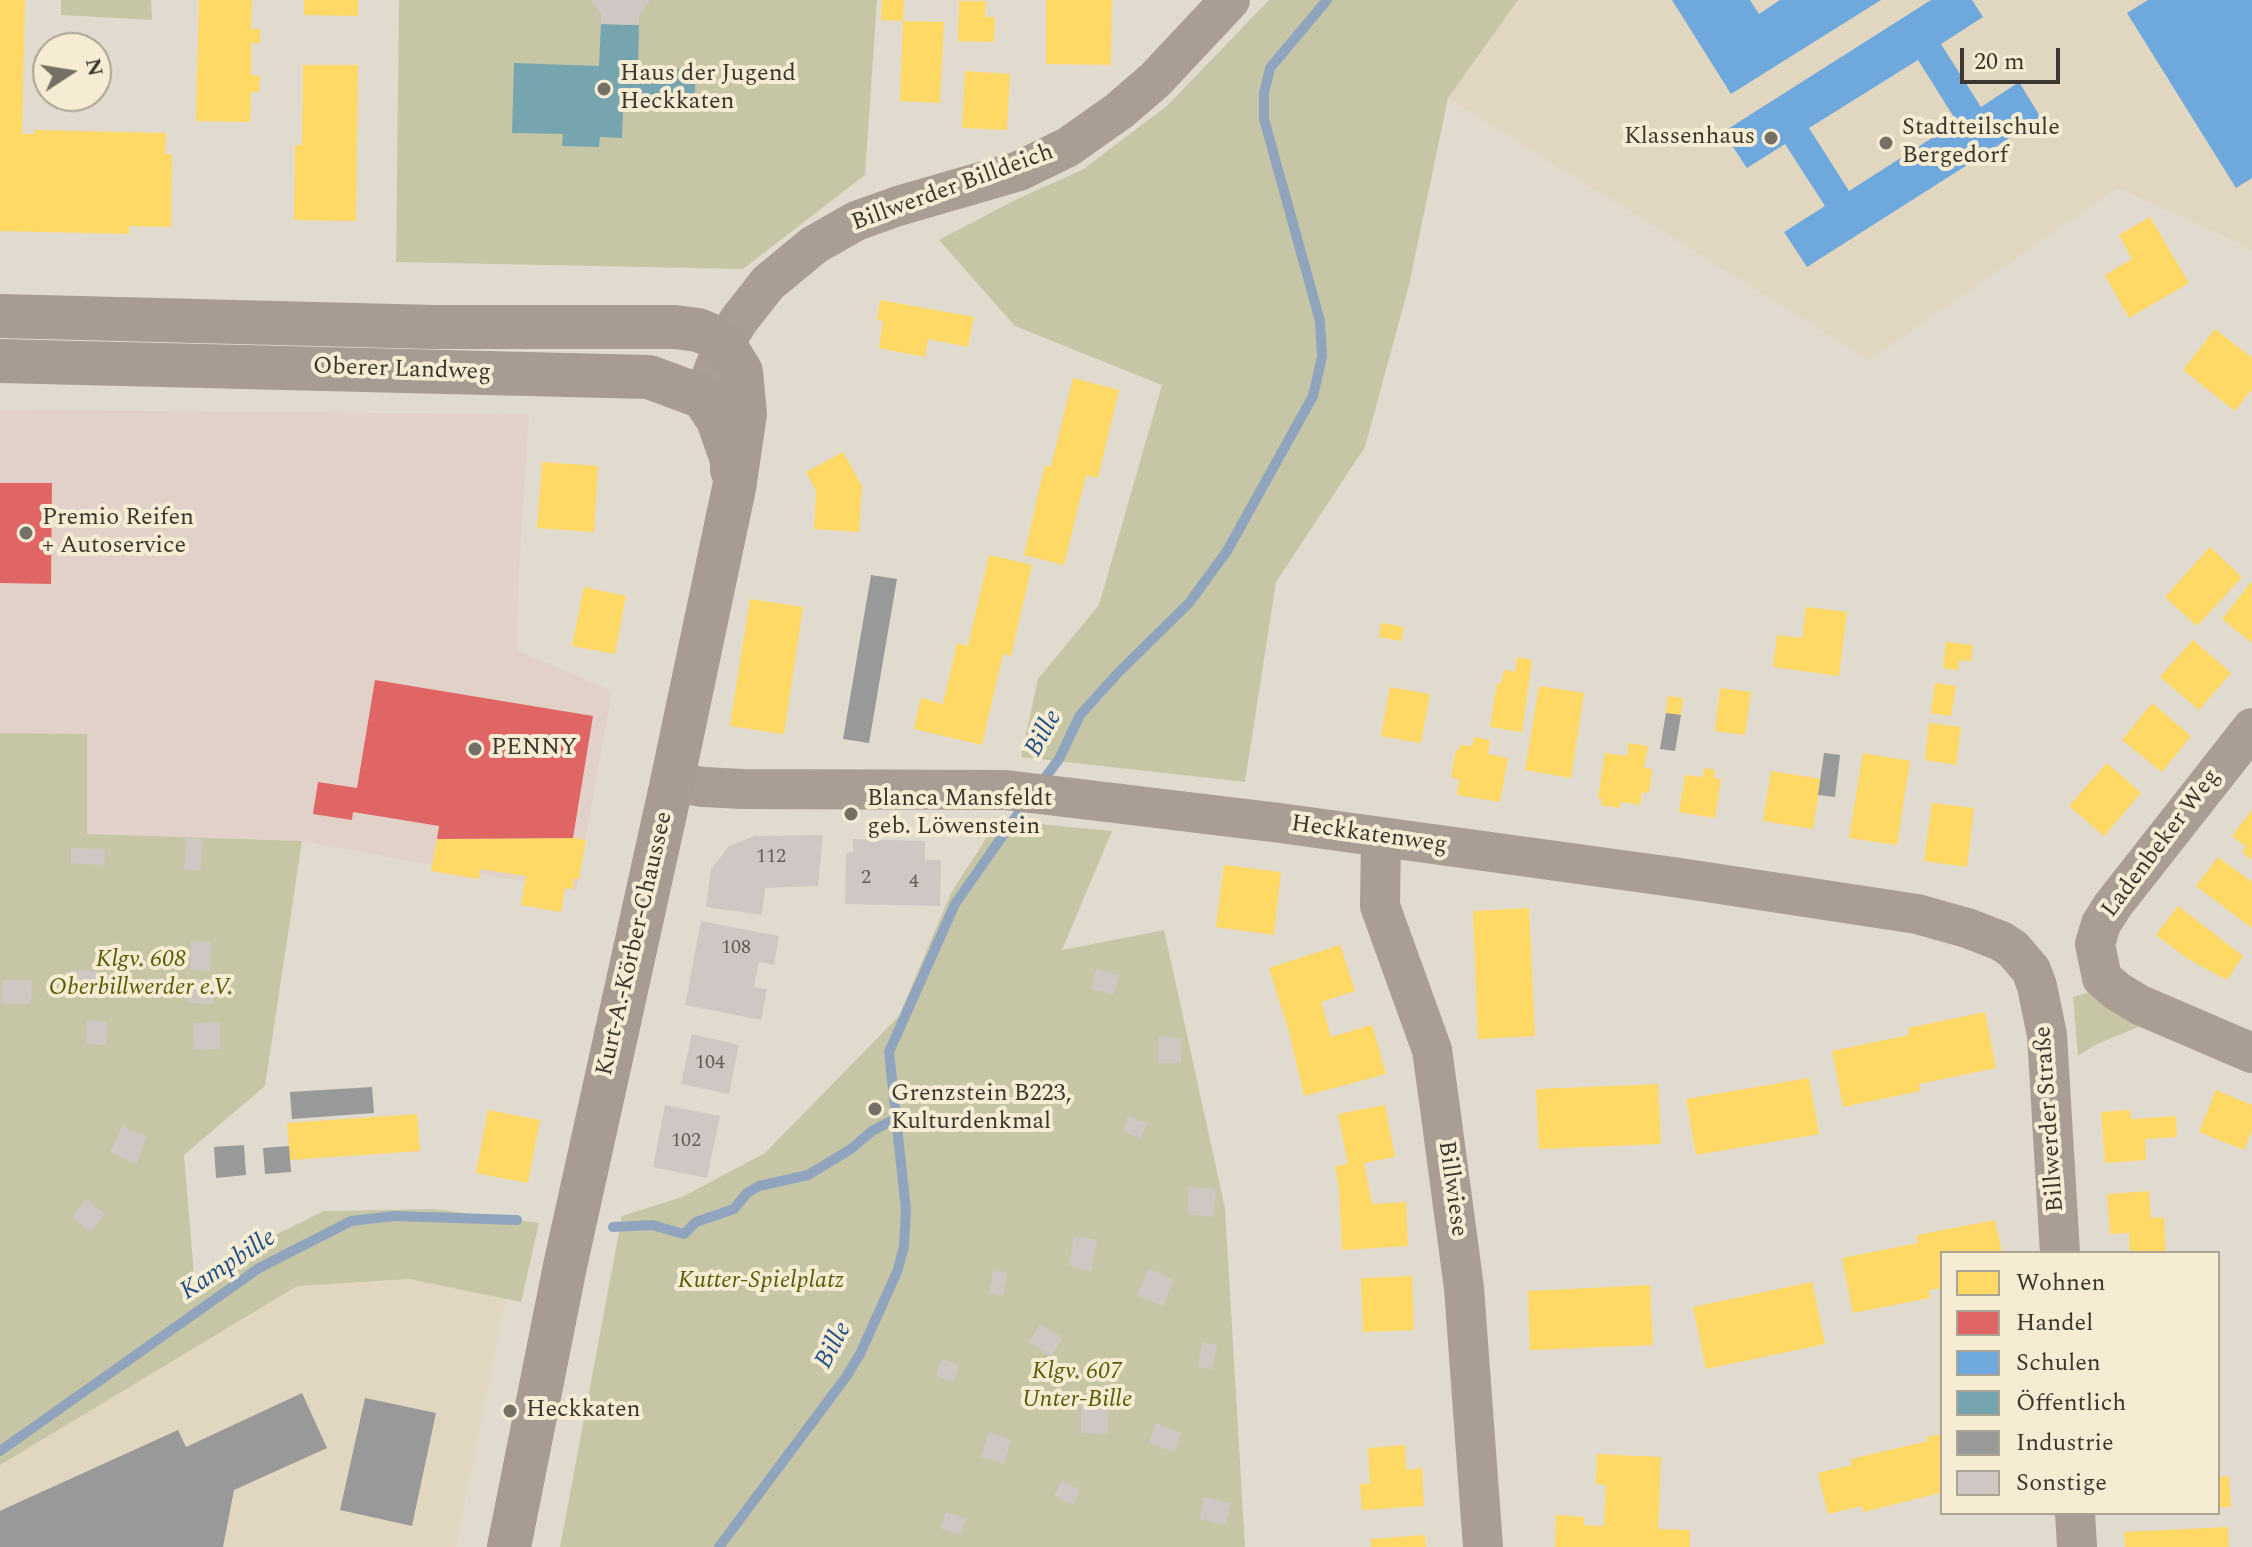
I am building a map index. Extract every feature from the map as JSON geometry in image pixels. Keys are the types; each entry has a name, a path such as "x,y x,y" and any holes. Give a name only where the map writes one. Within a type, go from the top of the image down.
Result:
{"main road":[{"name":"Oberer Landweg","path":"0,316 434,327 675,327 698,330 724,344"},
{"path":"146,364 173,320"},
{"path":"404,370 429,353 433,345 434,327"},
{"name":"Kurt-A.-Körber-Chaussee","path":"509,1547 565,1266 734,488 745,414 743,384 735,360 724,344"},
{"name":"Oberer Landweg","path":"0,361 649,377 703,397"},
{"path":"703,397 725,438 732,460 734,488"}],"street":[{"name":"Billwerder Billdeich","path":"703,397 724,344 739,320 768,283 814,245 856,221 1019,171 1068,147 1119,111 1155,80 1230,0"},
{"name":"Ladenbeker Weg","path":"2252,728 2101,924 2095,944 2100,969 2107,983 2132,1001 2252,1053"},
{"name":"Heckkatenweg","path":"672,782 743,789 1006,790 1280,823 1680,878 1917,914 2001,941 2024,961 2037,986"},
{"name":"Billwiese","path":"1381,839 1380,906 1432,1050 1464,1288 1483,1547"},
{"name":"Billwerder Straße","path":"2037,986 2047,1035 2060,1251"},
{"path":"2075,1515 2077,1547"}],"shaded area":[{"name":"Stadtteilschule Bergedorf","path":"1518,0 2252,0 2252,252 2237,242 2118,188 1869,360 1448,98"},
{"path":"0,410 529,414 517,650 612,691 576,891 302,841 87,834 87,734 0,733"},
{"path":"520,1229 456,1547 0,1547 0,1462 360,1237"}],"green space":[{"path":"61,0 151,0 152,20 61,15"},
{"path":"399,0 877,0 865,175 743,269 396,262"},
{"path":"1269,0 1518,0 1448,98 1409,285 1365,447 1276,582 1245,782 1021,757 1038,679 1099,605 1162,385 1015,326 939,240 1015,200 1082,170 1168,105"},
{"name":"Klgv. 608 Oberbillwerder e.V.","path":"0,733 87,734 87,834 302,841 265,1086 184,1155 194,1275 324,1211 434,1209 539,1223 521,1302 409,1279 297,1286 0,1465"},
{"path":"998,820 1112,831 1062,950 1164,930 1225,1208 1245,1547 560,1547 622,1216 682,1197 765,1153 899,1016 951,893"},
{"path":"2092,991 2141,1021 2138,1027 2095,1045 2078,1056 2073,997"}],"building: Wohnen":[{"path":"0,0 25,0 22,134 35,134 34,130 166,133 165,154 172,154 171,227 129,226 129,234 0,231"},
{"path":"199,0 252,0 251,29 260,29 260,43 251,43 251,75 260,76 259,92 251,92 250,122 196,121"},
{"path":"304,0 358,0 358,16 304,15"},
{"path":"882,0 904,0 903,21 881,20"},
{"path":"1046,0 1112,0 1111,65 1046,64"},
{"path":"959,1 986,1 985,17 995,17 994,42 958,41"},
{"path":"903,21 944,22 940,103 900,101"},
{"path":"303,65 358,65 356,221 294,220 295,145 302,145"},
{"path":"965,71 1010,74 1007,130 962,128"},
{"path":"2150,217 2189,283 2129,318 2105,275 2132,259 2119,235"},
{"path":"880,300 974,317 968,347 928,339 925,357 879,348 883,321 877,320"},
{"path":"2215,329 2252,358 2252,389 2235,411 2183,370"},
{"path":"1073,378 1119,390 1098,478 1086,475 1064,565 1024,555 1045,465 1051,467"},
{"path":"843,452 862,486 859,532 814,529 816,491 806,472"},
{"path":"542,462 598,466 594,532 537,528"},
{"path":"2210,547 2242,577 2197,626 2165,597"},
{"path":"989,555 1032,565 1011,656 1003,654 982,745 914,729 921,698 943,704 957,643 968,646"},
{"path":"2252,581 2252,643 2222,619"},
{"path":"584,587 626,596 615,654 572,646"},
{"path":"750,599 803,607 784,734 730,726"},
{"path":"1806,607 1847,612 1839,676 1773,667 1777,635 1802,638"},
{"path":"1381,623 1404,627 1401,641 1379,637"},
{"path":"2193,640 2231,673 2199,710 2160,677"},
{"path":"1946,642 1973,645 1971,661 1959,660 1958,670 1943,668"},
{"path":"1517,657 1532,660 1522,732 1490,727 1497,683 1501,684 1504,670 1515,672"},
{"path":"1935,683 1956,686 1951,716 1931,713"},
{"path":"1539,686 1584,693 1571,778 1525,770"},
{"path":"1390,687 1430,694 1421,743 1381,736"},
{"path":"1720,688 1751,692 1745,735 1715,731"},
{"path":"1668,696 1683,698 1681,715 1666,713"},
{"path":"2152,703 2191,736 2162,772 2122,740"},
{"path":"1929,723 1961,727 1956,765 1925,760"},
{"path":"1474,737 1490,740 1488,754 1508,758 1500,802 1457,795 1459,779 1451,777 1456,749 1460,750 1460,745 1472,746"},
{"path":"1629,743 1648,746 1644,768 1652,769 1649,793 1642,792 1640,805 1621,802 1619,808 1601,805 1602,799 1598,798 1605,753 1627,756"},
{"path":"1863,753 1910,761 1897,845 1849,838"},
{"path":"2107,763 2141,793 2104,836 2069,806"},
{"path":"1704,768 1715,770 1714,778 1721,779 1715,818 1679,812 1685,775 1703,777"},
{"path":"1771,771 1821,779 1813,829 1763,821"},
{"path":"1932,803 1974,808 1967,867 1924,861"},
{"path":"2252,810 2252,860 2242,852 2246,847 2232,836"},
{"path":"437,839 586,840 579,879 574,879 573,889 565,888 561,912 521,905 526,876 480,869 479,879 431,871"},
{"path":"2218,857 2252,882 2252,928 2196,886"},
{"path":"1224,865 1281,872 1274,935 1216,927"},
{"path":"2178,906 2243,956 2227,980 2188,959 2156,935"},
{"path":"1529,908 1535,1036 1478,1039 1473,911"},
{"path":"1340,945 1355,991 1321,1002 1331,1037 1372,1025 1386,1074 1304,1096 1289,1032 1269,968"},
{"path":"1985,1012 1996,1068 1919,1084 1920,1091 1843,1107 1832,1051 1909,1035 1908,1028"},
{"path":"1809,1078 1819,1134 1696,1155 1686,1099"},
{"path":"1658,1084 1661,1144 1539,1149 1536,1089"},
{"path":"2216,1090 2252,1105 2252,1130 2244,1150 2199,1132"},
{"path":"1385,1105 1395,1157 1364,1163 1372,1204 1406,1202 1408,1246 1342,1250 1335,1166 1348,1164 1338,1114"},
{"path":"488,1110 540,1120 528,1183 476,1173"},
{"path":"2130,1110 2131,1119 2176,1116 2177,1137 2145,1139 2146,1160 2105,1163 2101,1112"},
{"path":"417,1114 420,1151 290,1160 287,1123"},
{"path":"2149,1191 2151,1218 2164,1217 2166,1251 2130,1251 2129,1233 2110,1234 2107,1194"},
{"path":"1995,1220 2002,1251 1940,1251 1940,1288 1929,1290 1930,1298 1853,1313 1842,1258 1918,1243 1917,1235"},
{"path":"1412,1276 1414,1330 1363,1332 1361,1278"},
{"path":"1812,1282 1825,1344 1706,1369 1693,1307"},
{"path":"1650,1285 1653,1345 1530,1350 1528,1291"},
{"path":"1940,1434 1940,1493 1863,1512 1862,1506 1828,1514 1818,1473 1852,1465 1851,1459 1928,1441 1926,1437"},
{"path":"1405,1445 1406,1470 1422,1468 1424,1506 1362,1510 1360,1484 1370,1484 1368,1448"},
{"path":"1597,1454 1661,1457 1658,1529 1690,1530 1690,1547 1555,1547 1556,1515 1584,1517 1584,1525 1604,1526 1606,1485 1596,1484"},
{"path":"2229,1476 2231,1507 2220,1507 2220,1477"},
{"path":"2228,1527 2229,1547 2125,1547 2124,1532"},
{"path":"1425,1535 1426,1547 1371,1547 1371,1539"}],"building: Handel":[{"name":"Premio Reifen + Autoservice","path":"0,483 52,483 51,584 0,583"},
{"name":"PENNY","path":"375,680 593,716 573,838 437,839 439,826 353,812 352,820 313,814 318,782 357,788"}],"building: Schulen":[{"path":"1672,0 1750,0 1759,14 1780,0 1881,0 1731,94"},
{"name":"Klassenhaus","path":"1931,0 1972,0 1983,17 1941,44 1981,107 2019,82 2041,118 1807,267 1784,232 1825,206 1785,144 1747,168 1723,132","holes":["1918,60 1957,122 1849,191 1809,128"]},
{"path":"2148,0 2252,0 2252,178 2236,188 2127,13"}],"building: Öffentlich":[{"name":"Haus der Jugend Heckkaten","path":"601,24 639,25 638,68 696,69 694,111 623,109 622,138 600,137 599,147 562,146 563,134 512,133 514,63 599,66"}],"building: Industrie":[{"path":"871,575 897,579 869,743 843,739"},
{"path":"1666,713 1681,715 1675,751 1660,749"},
{"path":"1824,753 1840,755 1835,797 1818,795"},
{"path":"372,1087 374,1113 292,1119 290,1092"},
{"path":"244,1145 246,1175 216,1178 214,1147"},
{"path":"289,1146 291,1172 265,1174 263,1148"},
{"path":"302,1393 327,1448 234,1490 223,1547 0,1547 0,1511 178,1430 186,1447"},
{"path":"365,1398 436,1413 412,1526 340,1510"}],"building: Sonstige":[{"path":"591,0 650,0 639,16 639,25 601,24 601,14"},
{"path":"823,835 818,886 765,888 762,915 706,907 711,869 729,846 755,836"},
{"path":"187,838 203,839 200,871 184,869"},
{"path":"853,839 925,841 925,860 941,860 940,906 845,904 846,853 853,852"},
{"path":"71,848 105,849 104,865 71,863"},
{"path":"701,921 779,936 774,965 759,962 754,987 767,989 761,1020 685,1005"},
{"path":"191,941 211,942 210,971 190,970"},
{"path":"1096,969 1119,975 1113,995 1091,989"},
{"path":"71,970 98,971 97,998 70,997"},
{"path":"189,979 214,980 213,1004 188,1003"},
{"path":"3,980 32,980 31,1004 2,1004"},
{"path":"87,1021 107,1022 106,1045 86,1044"},
{"path":"219,1022 221,1049 195,1050 193,1023"},
{"path":"692,1034 739,1045 729,1094 681,1084"},
{"path":"1159,1037 1181,1038 1181,1063 1158,1063"},
{"path":"665,1105 720,1116 707,1178 653,1167"},
{"path":"1128,1116 1147,1123 1141,1139 1123,1131"},
{"path":"122,1126 147,1137 136,1164 110,1152"},
{"path":"1189,1186 1216,1190 1213,1217 1187,1214"},
{"path":"86,1199 105,1214 90,1232 72,1218"},
{"path":"1074,1236 1097,1240 1091,1271 1069,1266"},
{"path":"1149,1268 1174,1280 1163,1306 1137,1295"},
{"path":"993,1270 1007,1273 1003,1296 989,1293"},
{"path":"1040,1324 1063,1338 1051,1356 1029,1342"},
{"path":"1202,1342 1217,1345 1212,1369 1198,1367"},
{"path":"942,1359 959,1365 954,1382 936,1376"},
{"path":"1081,1406 1108,1407 1108,1434 1081,1433"},
{"path":"1156,1423 1181,1433 1174,1452 1149,1443"},
{"path":"989,1432 1011,1440 1004,1464 981,1457"},
{"path":"1061,1481 1080,1489 1073,1505 1054,1496"},
{"path":"1204,1497 1231,1503 1226,1525 1200,1519"},
{"path":"946,1512 966,1519 960,1535 940,1528"}],"waterway":[{"name":"Bille","path":"1039,786 1059,759 1080,715 1189,603 1227,551 1313,396 1322,357 1320,321 1264,119 1264,94 1270,68 1327,0"},
{"name":"Bille","path":"719,1547 846,1377 860,1354 897,1272 904,1247 906,1210 889,1052 955,904 1027,801"},
{"name":"Kampbille","path":"613,1227 652,1225 684,1234 696,1222 734,1209 747,1193 759,1186 808,1175 895,1119"},
{"name":"Kampbille","path":"0,1451 259,1268 351,1221 394,1216 517,1220"}],"place":[{"name":"Haus der Jugend Heckkaten","path":"604,89"},
{"name":"Klassenhaus","path":"1771,138"},
{"name":"Stadtteilschule Bergedorf","path":"1886,143"},
{"name":"Premio Reifen + Autoservice","path":"26,533"},
{"name":"PENNY","path":"475,749"},
{"name":"Blanca Mansfeldt geb. Löwenstein","path":"851,814"},
{"name":"Grenzstein B223, Kulturdenkmal","path":"875,1109"},
{"name":"Heckkaten","path":"510,1411"}],"park label":[{"name":"Kutter-Spielplatz","path":"761,1282"},
{"name":"Klgv. 607 Unter-Bille","path":"1077,1387"}]}
